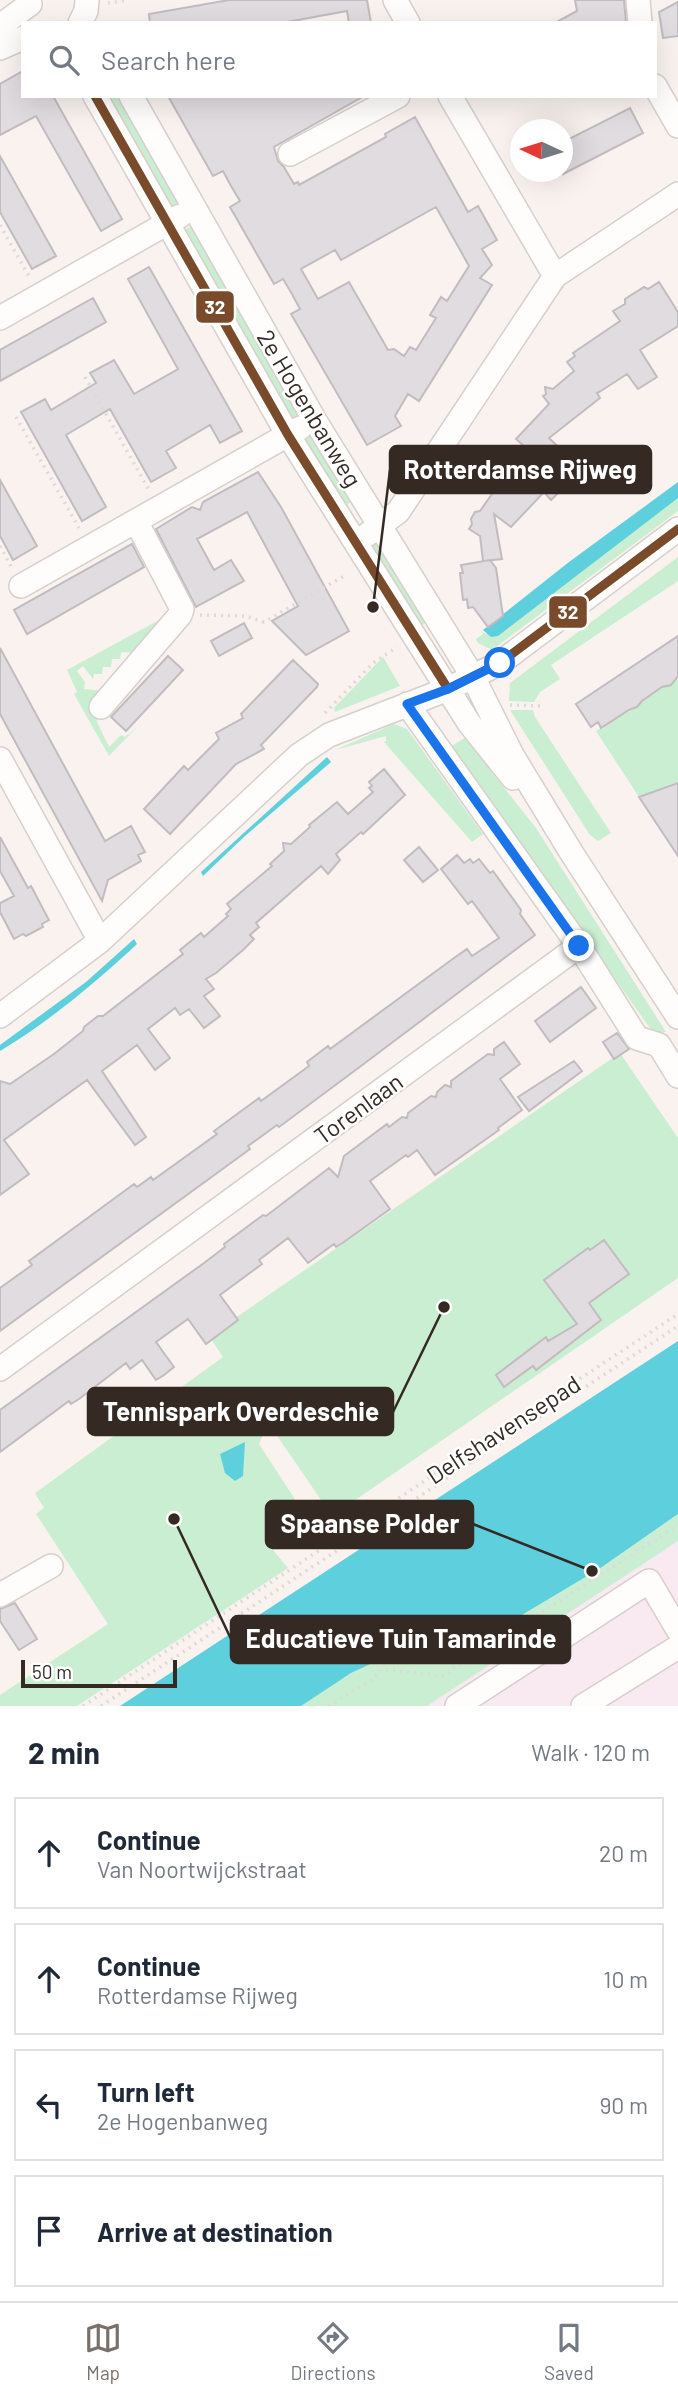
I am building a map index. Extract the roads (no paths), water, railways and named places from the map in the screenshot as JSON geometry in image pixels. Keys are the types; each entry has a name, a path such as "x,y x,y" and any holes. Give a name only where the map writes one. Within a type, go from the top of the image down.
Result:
{"street":[{"path":"395,0 407,21"},
{"path":"638,0 640,21"},
{"path":"0,26 32,9"},
{"path":"0,48 21,39"},
{"path":"657,89 678,126"},
{"name":"2e Hogenbanweg","path":"96,98 288,435 469,723 571,852"},
{"name":"2e Hogenbanweg","path":"132,98 314,419 473,677 491,708 512,755 571,852"},
{"path":"290,154 394,98"},
{"path":"451,98 555,276"},
{"path":"356,542 381,527 398,512 555,276 678,194"},
{"path":"0,318 195,208"},
{"path":"21,586 314,419"},
{"path":"101,707 180,615 182,609 136,521"},
{"path":"0,1016 100,941 299,755 329,735 448,689 500,663 678,529"},
{"path":"407,704 579,946 637,1038 659,1045 678,1076"},
{"path":"0,759 100,941"},
{"path":"571,852 678,1017"},
{"name":"Torenlaan","path":"0,1370 579,946"},
{"path":"0,1595 51,1566"},
{"path":"457,1706 649,1581 678,1630"},
{"path":"583,1706 678,1647"}],"water":[{"path":"678,482 678,498 498,636 491,637 483,630 569,562"},
{"path":"327,757 331,762 203,876 201,872"},
{"path":"134,939 137,944 88,987 37,1027 0,1051 0,1045 86,982"},
{"path":"678,1341 678,1514 599,1569 455,1655 442,1660 394,1653 351,1673 301,1706 120,1706"},
{"path":"245,1442 243,1476 235,1481 225,1473 220,1454"}],"place":[{"name":"Rotterdamse Rijweg","path":"373,607"},
{"name":"Tennispark Overdeschie","path":"444,1307"},
{"name":"Educatieve Tuin Tamarinde","path":"174,1519"},
{"name":"Spaanse Polder","path":"592,1571"}]}
